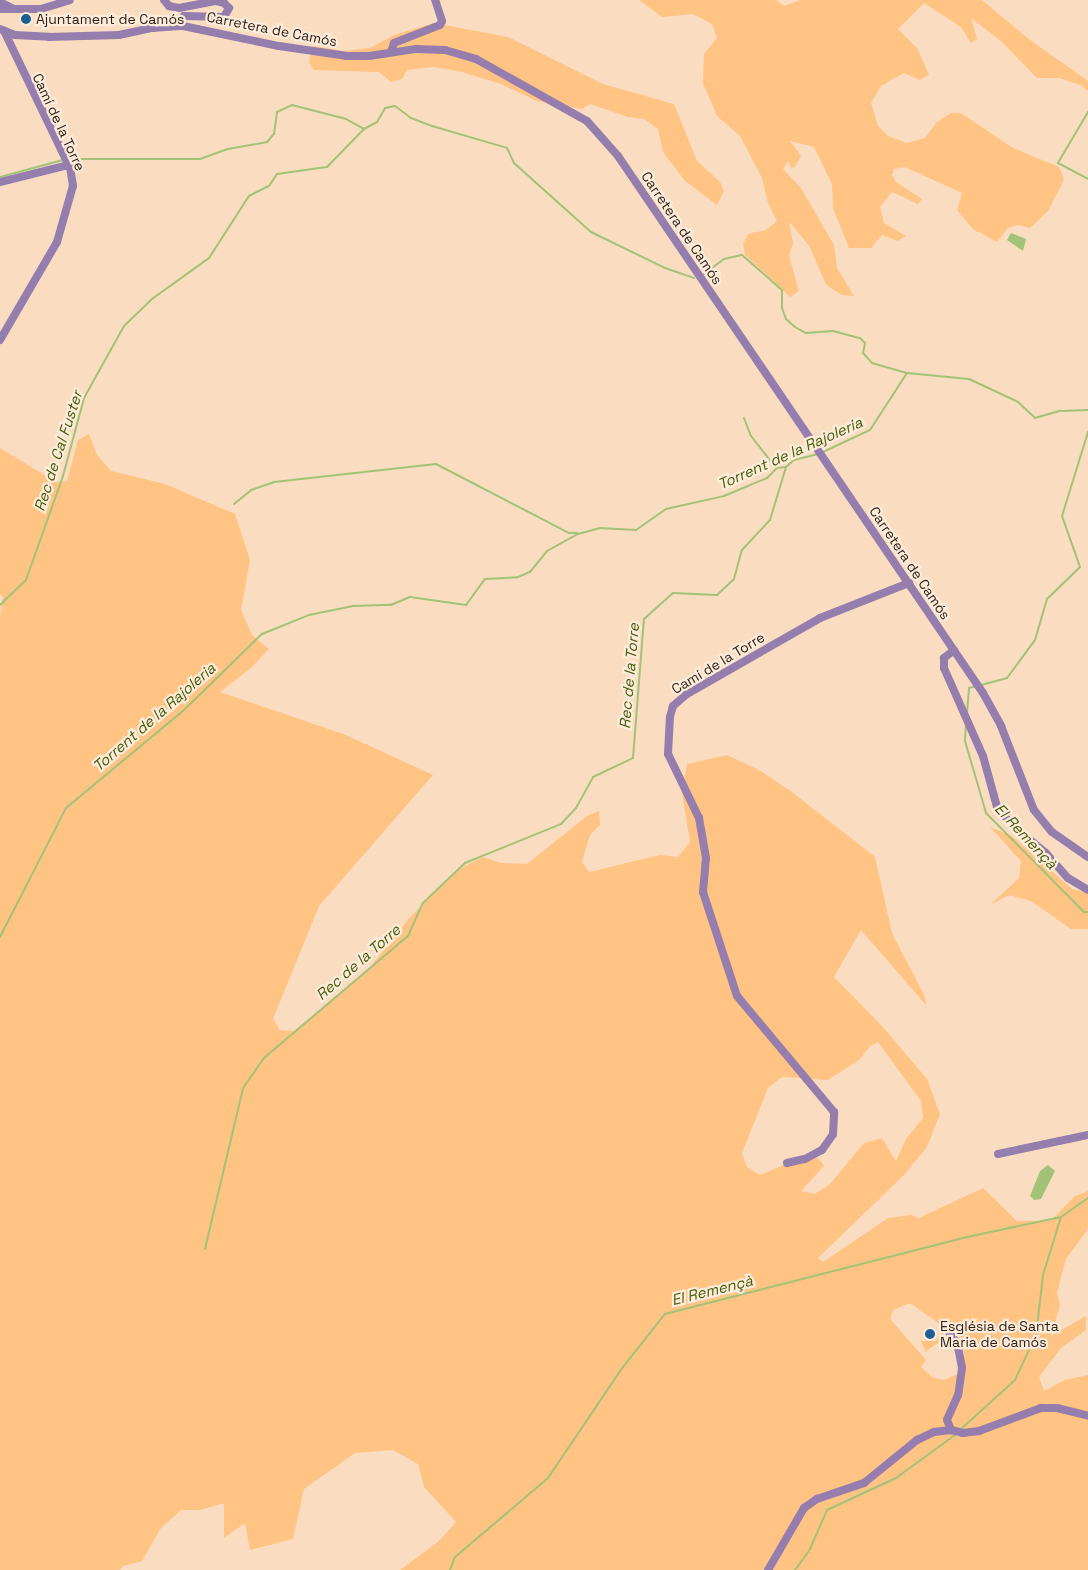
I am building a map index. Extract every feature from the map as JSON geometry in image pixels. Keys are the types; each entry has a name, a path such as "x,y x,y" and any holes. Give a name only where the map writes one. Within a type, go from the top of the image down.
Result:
{"street":[{"path":"0,9 54,7 70,0"},
{"path":"164,0 169,6 179,8 216,1 224,3 229,8 224,17 184,16 176,26"},
{"path":"391,52 394,43 440,25 442,21 436,0"},
{"path":"0,2 12,8"},
{"name":"Carretera de Camós","path":"2,30 15,35 111,35 176,26 347,56 430,48 476,59 593,127 618,156 983,693 1001,726 1034,810 1052,832 1088,857"},
{"name":"Camí de la Torre","path":"0,340 57,242 73,186 68,165 2,30"},
{"path":"12,49 15,35"},
{"path":"0,182 68,165"},
{"name":"Camí de la Torre","path":"787,1162 805,1159 822,1150 833,1134 834,1112 737,996 703,892 706,858 699,818 668,754 670,717 673,706 688,694 820,618 908,583"},
{"path":"954,650 944,658 944,668 974,737 1002,814 1046,853 1074,884 1088,890"},
{"path":"998,1154 1088,1135"},
{"path":"950,1334 958,1342 962,1368 958,1395 947,1420 951,1430"},
{"path":"768,1570 804,1508 816,1499 864,1483 917,1440 934,1432 951,1430 963,1433 979,1431 1041,1408 1057,1408 1088,1416"}],"shaded area":[{"path":"639,0 776,0 784,6 801,0 982,0 1030,40 1088,81 1088,91 1081,85 1059,78 1037,78 1002,42 971,18 977,39 971,43 961,27 924,3 898,29 917,48 929,75 919,80 904,73 881,86 871,103 878,126 888,136 907,143 925,138 937,122 951,113 961,113 1013,148 1059,167 1064,179 1048,211 1030,228 1018,225 1008,228 997,242 973,229 957,210 962,193 905,167 894,169 892,175 896,182 922,199 918,204 892,192 880,207 884,223 906,236 898,241 882,235 871,248 849,248 833,208 832,184 814,147 790,141 801,156 795,167 791,168 788,161 783,169 801,188 834,245 837,268 854,296 842,295 826,285 810,247 789,221 793,243 789,256 799,291 790,297 745,255 743,244 748,234 766,230 777,221 768,203 762,178 740,136 717,116 703,83 704,54 717,38 712,24 693,14 662,17"},
{"path":"434,23 508,37 603,84 674,104 697,161 720,182 724,191 717,205 685,181 663,152 658,129 644,119 628,117 590,104 582,109 537,101 501,84 462,72 434,67 407,70 402,79 391,82 379,72 314,70 309,63 313,46 344,51 370,48 394,35"},
{"path":"1011,233 1026,239 1023,251 1007,240"},
{"path":"89,434 97,455 111,471 165,484 235,514 250,560 241,610 252,635 269,649 251,668 220,692 346,735 433,775 319,906 273,1019 280,1030 294,1031 367,971 411,916 459,869 483,857 501,863 527,864 587,816 599,811 600,825 590,835 582,862 589,872 660,855 678,857 690,842 682,793 687,764 727,755 759,770 792,792 875,857 892,933 925,997 926,1005 861,930 834,977 883,1027 927,1079 940,1114 927,1147 904,1175 818,1258 823,1262 888,1218 911,1215 919,1218 983,1188 1017,1221 1050,1221 1075,1196 1088,1191 1088,1229 1066,1259 1057,1293 1060,1305 1051,1336 1086,1316 1086,1330 1061,1348 1039,1377 1044,1391 1065,1380 1088,1375 1088,1570 400,1570 439,1541 456,1522 424,1487 418,1464 393,1450 355,1453 304,1489 293,1539 250,1550 245,1523 224,1538 224,1503 201,1510 181,1510 161,1528 142,1561 123,1566 120,1570 0,1570 0,616 3,597 0,594 0,448 56,482 67,481 78,440","holes":["878,1042 921,1101 923,1118 906,1139 896,1161 882,1138 864,1143 830,1184 815,1194 801,1191 824,1166 818,1158 786,1164 760,1175 747,1167 742,1153 768,1088 782,1077 828,1080 859,1060 870,1046","910,1303 952,1333 956,1331 963,1346 965,1371 944,1380 932,1377 921,1367 926,1360 890,1319 893,1310"]},
{"path":"990,827 1012,836 1072,889 1088,893 1088,929 1071,929 1031,901 1009,895 990,905 1019,878 1021,861"},
{"path":"1048,1165 1055,1171 1041,1199 1034,1200 1030,1196 1040,1171"},
{"path":"942,1332 946,1337 925,1352 921,1341 936,1341"}],"waterway":[{"path":"67,159 200,159 228,149 267,142 274,134 277,112 292,105 346,119 364,129"},
{"name":"Rec de Cal Fuster","path":"0,605 26,580 63,476 84,398 124,326 152,299 209,258 249,196 269,186 277,174 327,167 364,129 377,122 385,108 395,106 411,118 432,126 507,148 514,163 591,232 665,268 694,278"},
{"path":"1088,112 1058,163 1088,179"},
{"path":"0,177 63,160"},
{"name":"Rec de Cal Fuster","path":"704,274 724,259 742,255 782,290 782,308 786,319 795,327 806,333 833,331 860,338 865,343 863,353 872,363 907,373 969,379 1018,402 1035,418 1060,411 1088,410"},
{"name":"Torrent de la Rajoleria","path":"823,452 870,430 907,373"},
{"path":"744,418 751,436 776,468"},
{"name":"El Remençà","path":"981,685 1007,678 1035,640 1047,599 1080,567 1062,516 1088,432"},
{"name":"Torrent de la Rajoleria","path":"0,937 66,808 184,710 262,634 309,615 353,606 391,605 410,597 466,605 485,579 518,577 530,572 547,551 578,534 600,528 636,530 666,509 724,496 767,478 777,468 786,467 794,460 818,454"},
{"path":"234,504 251,490 274,482 436,464 569,533 577,533"},
{"name":"Rec de la Torre","path":"205,1249 243,1088 264,1058 408,936 423,903 465,863 561,824 576,808 593,777 633,758 644,619 673,593 717,595 734,579 742,550 770,520 786,467"},
{"name":"El Remençà","path":"967,712 969,688 976,686"},
{"name":"El Remençà","path":"966,725 965,741 986,813 1084,912 1088,912"},
{"name":"El Remençà","path":"450,1570 455,1557 548,1478 623,1367 665,1314 972,1236 1061,1217 1088,1198"},
{"path":"960,1430 1015,1380 1036,1335 1043,1275 1061,1217"},
{"path":"795,1570 810,1549 827,1510 896,1478 955,1435"}],"place":[{"name":"Ajuntament de Camós","path":"26,19"},
{"name":"Església de Santa Maria de Camós","path":"930,1334"}]}
